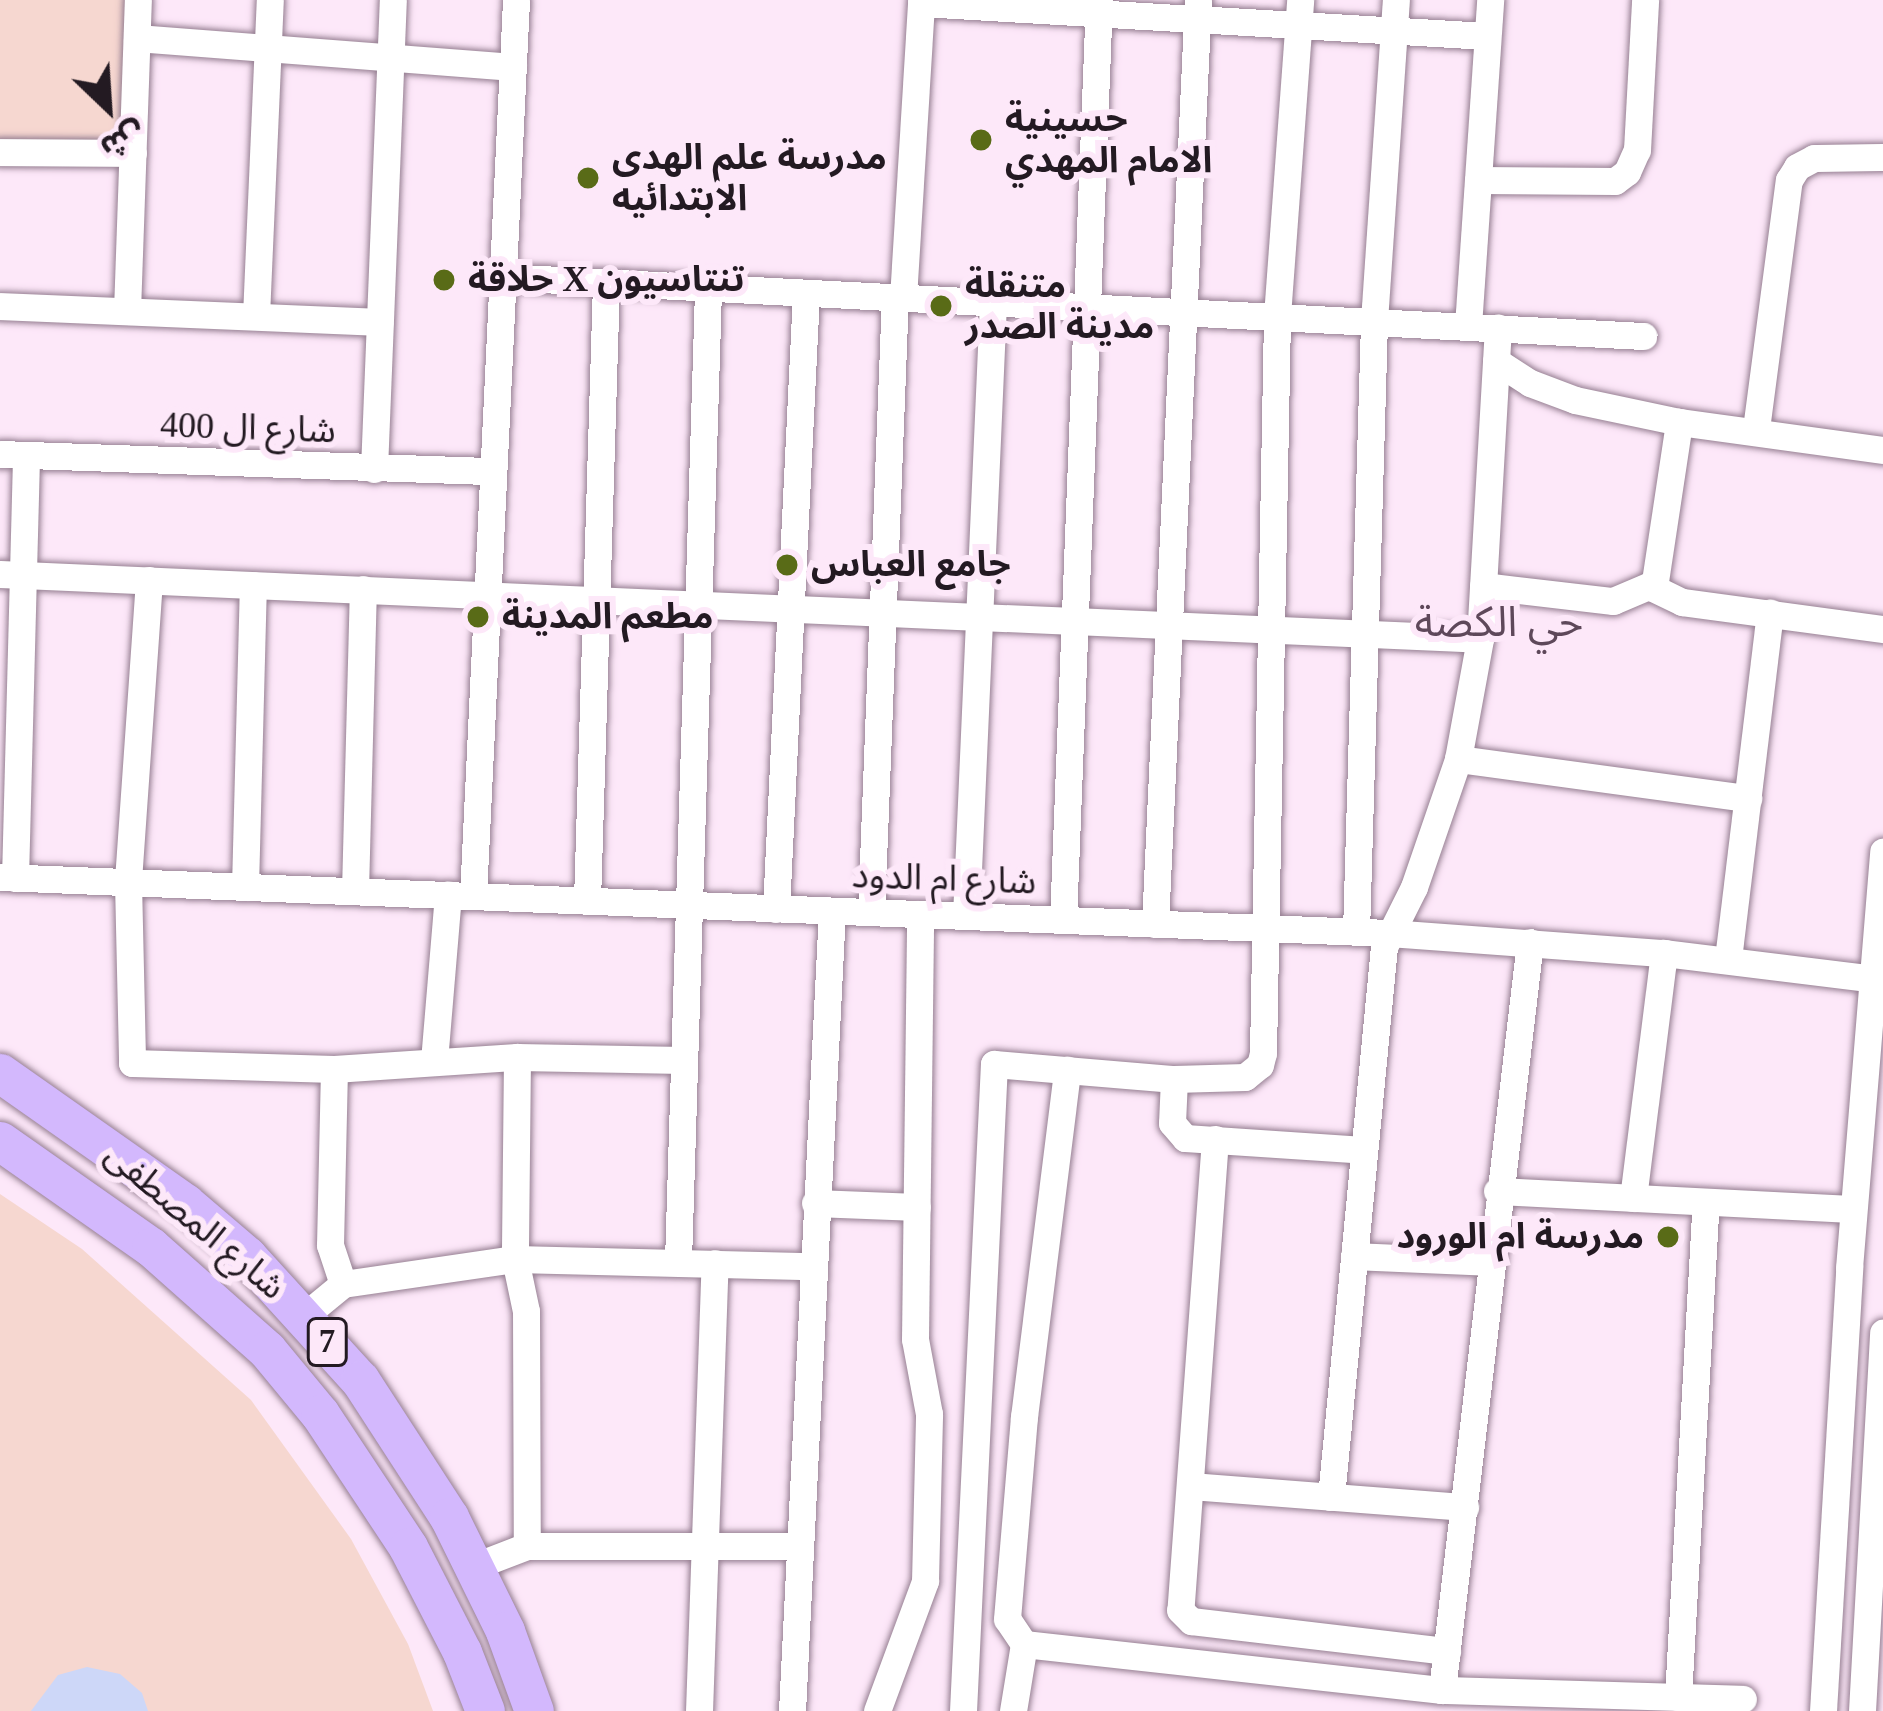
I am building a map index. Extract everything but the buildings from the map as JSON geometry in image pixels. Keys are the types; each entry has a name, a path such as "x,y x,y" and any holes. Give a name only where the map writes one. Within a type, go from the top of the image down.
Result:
{"highway":[{"name":"شارع المصطفى","path":"0,1073 185,1203 304,1316 406,1446 475,1566 535,1711"},
{"name":"شارع المصطفى","path":"0,1141 152,1247 267,1350 320,1414 408,1547 462,1652 485,1711"}],"street":[{"path":"127,311 138,0"},
{"path":"256,316 270,0"},
{"path":"374,469 393,0"},
{"path":"434,1061 460,896 488,595 516,0"},
{"path":"1356,932 1374,321 1396,0"},
{"path":"1468,326 1490,0"},
{"path":"1478,180 1616,181 1627,172 1637,150 1645,0"},
{"path":"871,912 899,298 921,2 1300,12 1394,30 1487,36"},
{"path":"1064,920 1083,307 1099,7"},
{"path":"1154,924 1198,10"},
{"path":"963,1711 994,1064 1174,1079 1245,1077 1260,1065 1267,928 1277,316 1300,12"},
{"path":"136,38 513,67"},
{"path":"0,152 133,153"},
{"path":"1756,429 1789,180 1797,167 1814,158 1883,158"},
{"path":"502,277 1643,336"},
{"path":"587,901 606,283"},
{"path":"678,1262 708,288"},
{"path":"776,908 806,293"},
{"path":"966,916 993,302"},
{"path":"0,306 380,322"},
{"path":"1331,1496 1389,933 1414,887 1458,759 1480,639 1498,328"},
{"path":"1496,361 1530,383 1575,400 1679,422 1883,450"},
{"path":"1654,588 1679,422"},
{"path":"8,878 13,455"},
{"name":"شارع ال 400","path":"13,455 494,471"},
{"path":"13,575 1480,639"},
{"path":"148,580 128,882 132,1063 334,1069 517,1057 684,1060"},
{"path":"245,887 253,585"},
{"path":"1484,586 1613,601 1654,588 1673,600 1883,629"},
{"path":"355,891 363,589"},
{"path":"1728,959 1770,613"},
{"path":"1458,759 1748,798"},
{"path":"1822,1711 1853,1209 1878,979 1883,851"},
{"name":"شارع ام الدود","path":"8,878 1389,933 1664,952 1878,979"},
{"path":"792,1711 832,911"},
{"path":"877,1711 925,1581 929,1414 915,1339 920,914"},
{"path":"1442,1690 1530,942"},
{"path":"1634,1198 1664,952"},
{"path":"517,1057 515,1259 526,1311 527,1546"},
{"path":"334,1069 329,1245 343,1285"},
{"path":"1013,1711 1024,1644 1007,1619 1024,1417 1066,1070"},
{"path":"1174,1079 1174,1128 1185,1138 1364,1150"},
{"path":"1215,1139 1180,1603 1187,1619 1448,1651"},
{"path":"1498,1191 1853,1209"},
{"path":"1678,1697 1706,1202"},
{"path":"815,1204 917,1207"},
{"path":"1354,1256 1491,1262"},
{"path":"304,1316 343,1285 515,1259 812,1266"},
{"path":"699,1711 716,1263"},
{"path":"1862,1711 1865,1648 1874,1618 1883,1333"},
{"path":"1191,1486 1465,1507"},
{"path":"475,1566 527,1546 800,1546"},
{"path":"1024,1644 1442,1690 1743,1699"},
{"path":"1827,1649 1865,1648"}],"shaded area":[{"path":"0,0 130,0 124,144 0,143"},
{"path":"0,1194 82,1249 251,1400 351,1539 408,1644 433,1711 0,1711"}],"water":[{"path":"87,1667 120,1674 142,1693 148,1711 31,1711 58,1675"}],"place":[{"name":"حسينية الامام المهدي","path":"981,140"},
{"name":"مدرسة علم الهدى الابتدائيه","path":"588,178"},
{"name":"حلاقة X تنتاسيون","path":"444,280"},
{"name":"متنقلة مدينة الصدر","path":"941,306"},
{"name":"جامع العباس","path":"787,565"},
{"name":"مطعم المدينة","path":"478,617"},
{"name":"مدرسة ام الورود","path":"1668,1237"}],"district":[{"name":"حي الكصة","path":"1499,622"}]}
